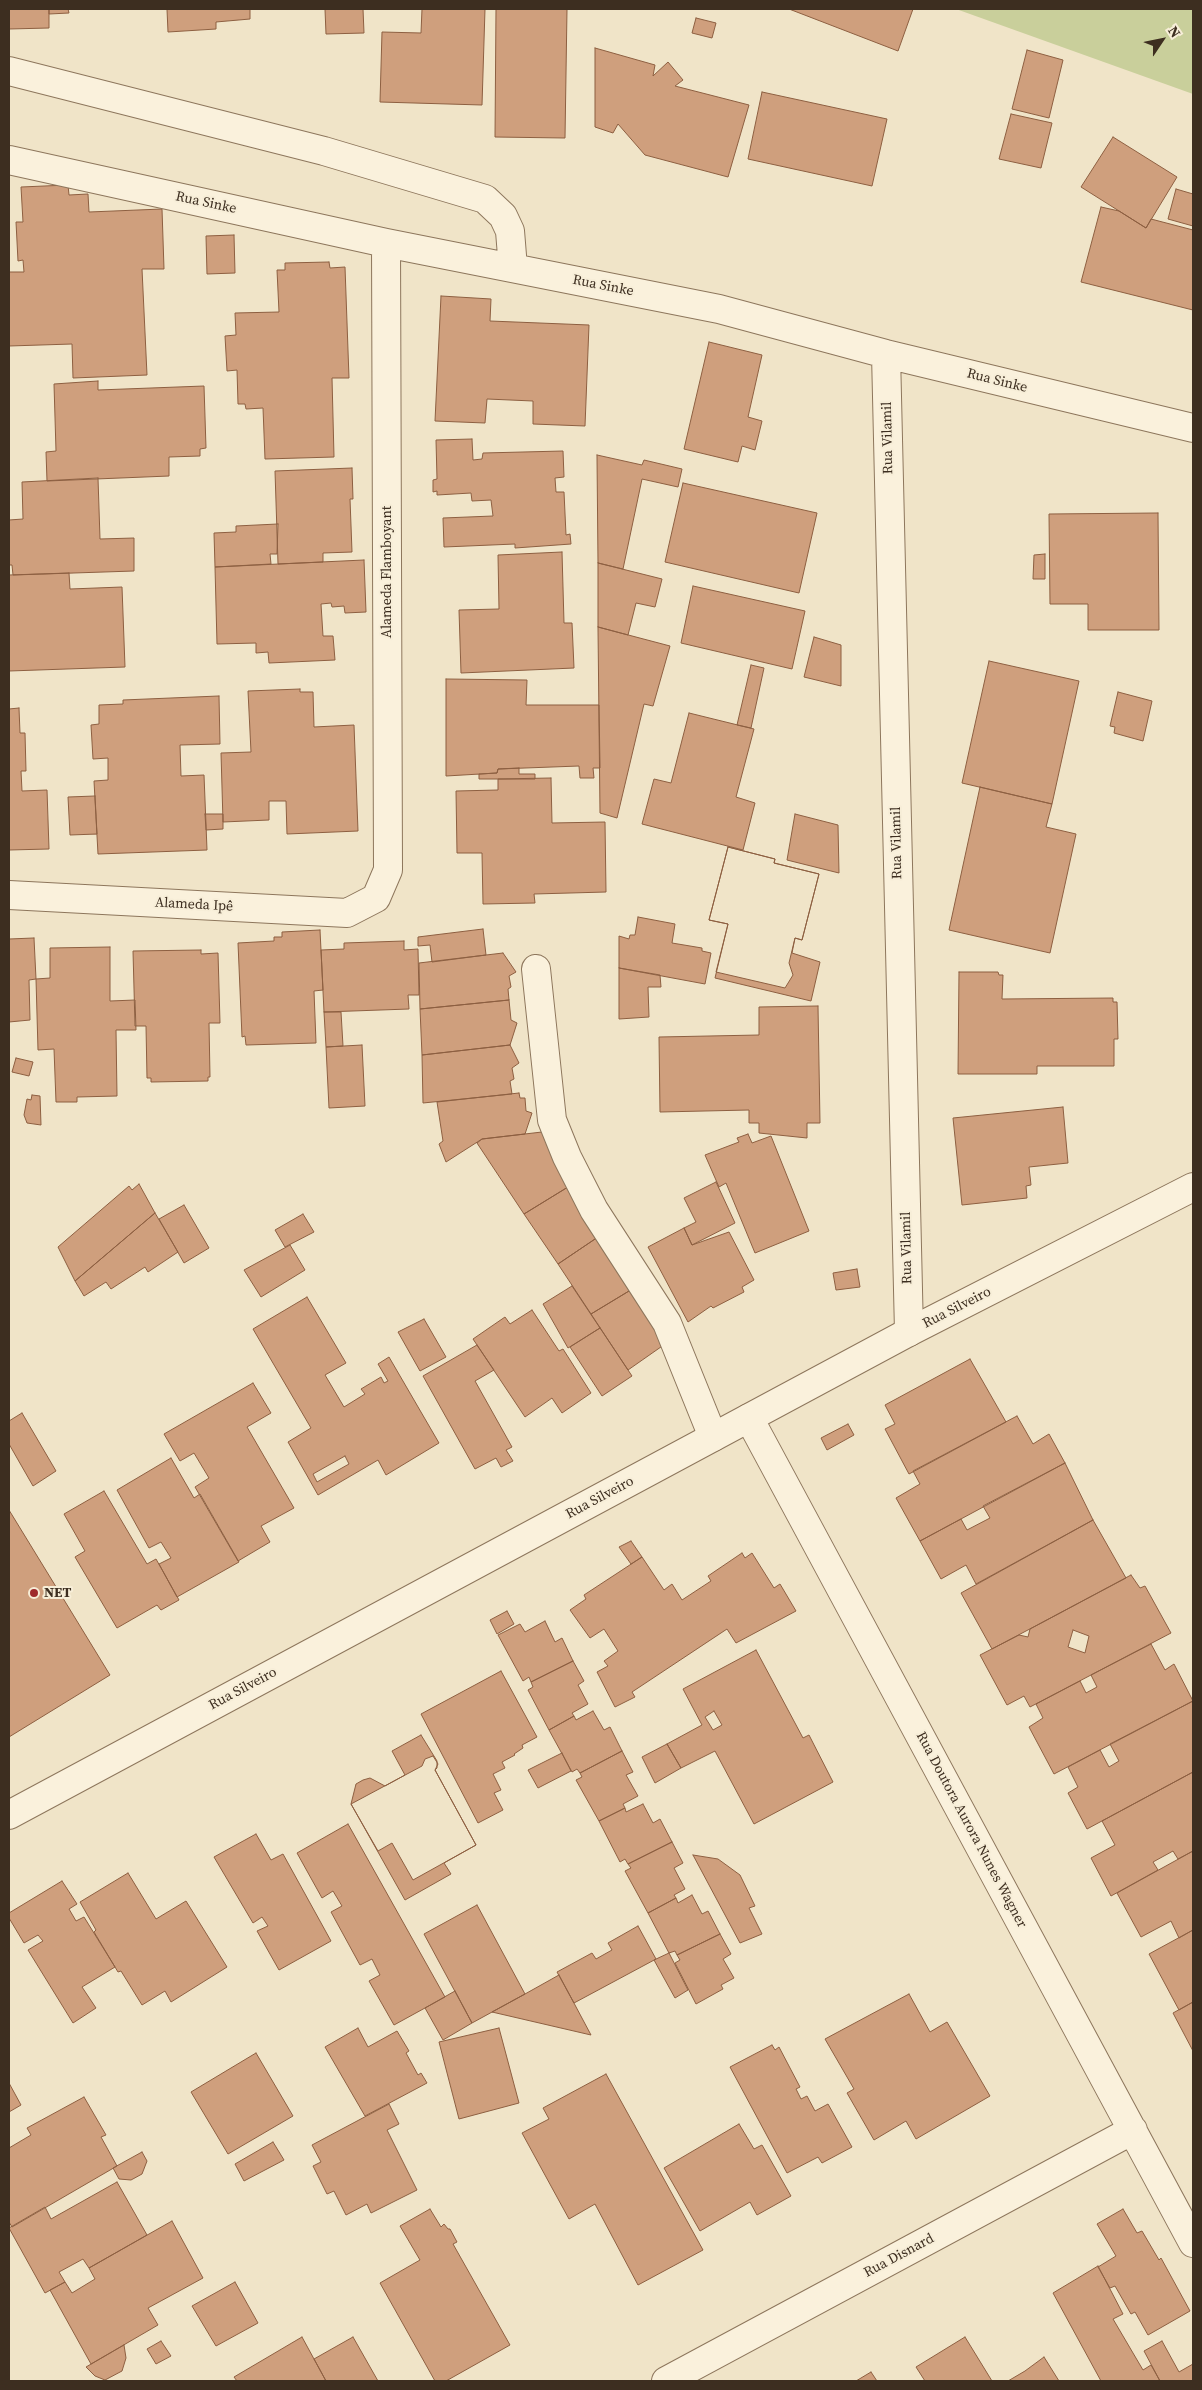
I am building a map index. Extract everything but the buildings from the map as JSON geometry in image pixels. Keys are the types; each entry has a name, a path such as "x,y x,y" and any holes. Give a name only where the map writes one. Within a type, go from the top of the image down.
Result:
{"street":[{"path":"9,71 324,151 485,199 503,216 510,231 513,268"},
{"name":"Rua Sinke","path":"9,160 386,243 719,309 886,354 1193,428"},
{"name":"Alameda Flamboyant","path":"376,898 388,870 386,243"},
{"name":"Rua Vilamil","path":"886,354 909,1332"},
{"name":"Alameda Ipê","path":"9,895 347,913 376,898"},
{"path":"536,969 552,1120 575,1174 594,1210 667,1323 713,1437"},
{"name":"Rua Silveiro","path":"9,1815 909,1332 1193,1187"},
{"name":"Rua Doutora Aurora Nunes Wagner","path":"749,1418 1193,2243"},
{"name":"Rua Disnard","path":"666,2381 1132,2130"}],"green space":[{"path":"956,9 1193,9 1193,94"}],"place":[{"name":"NET","path":"34,1593"}]}
